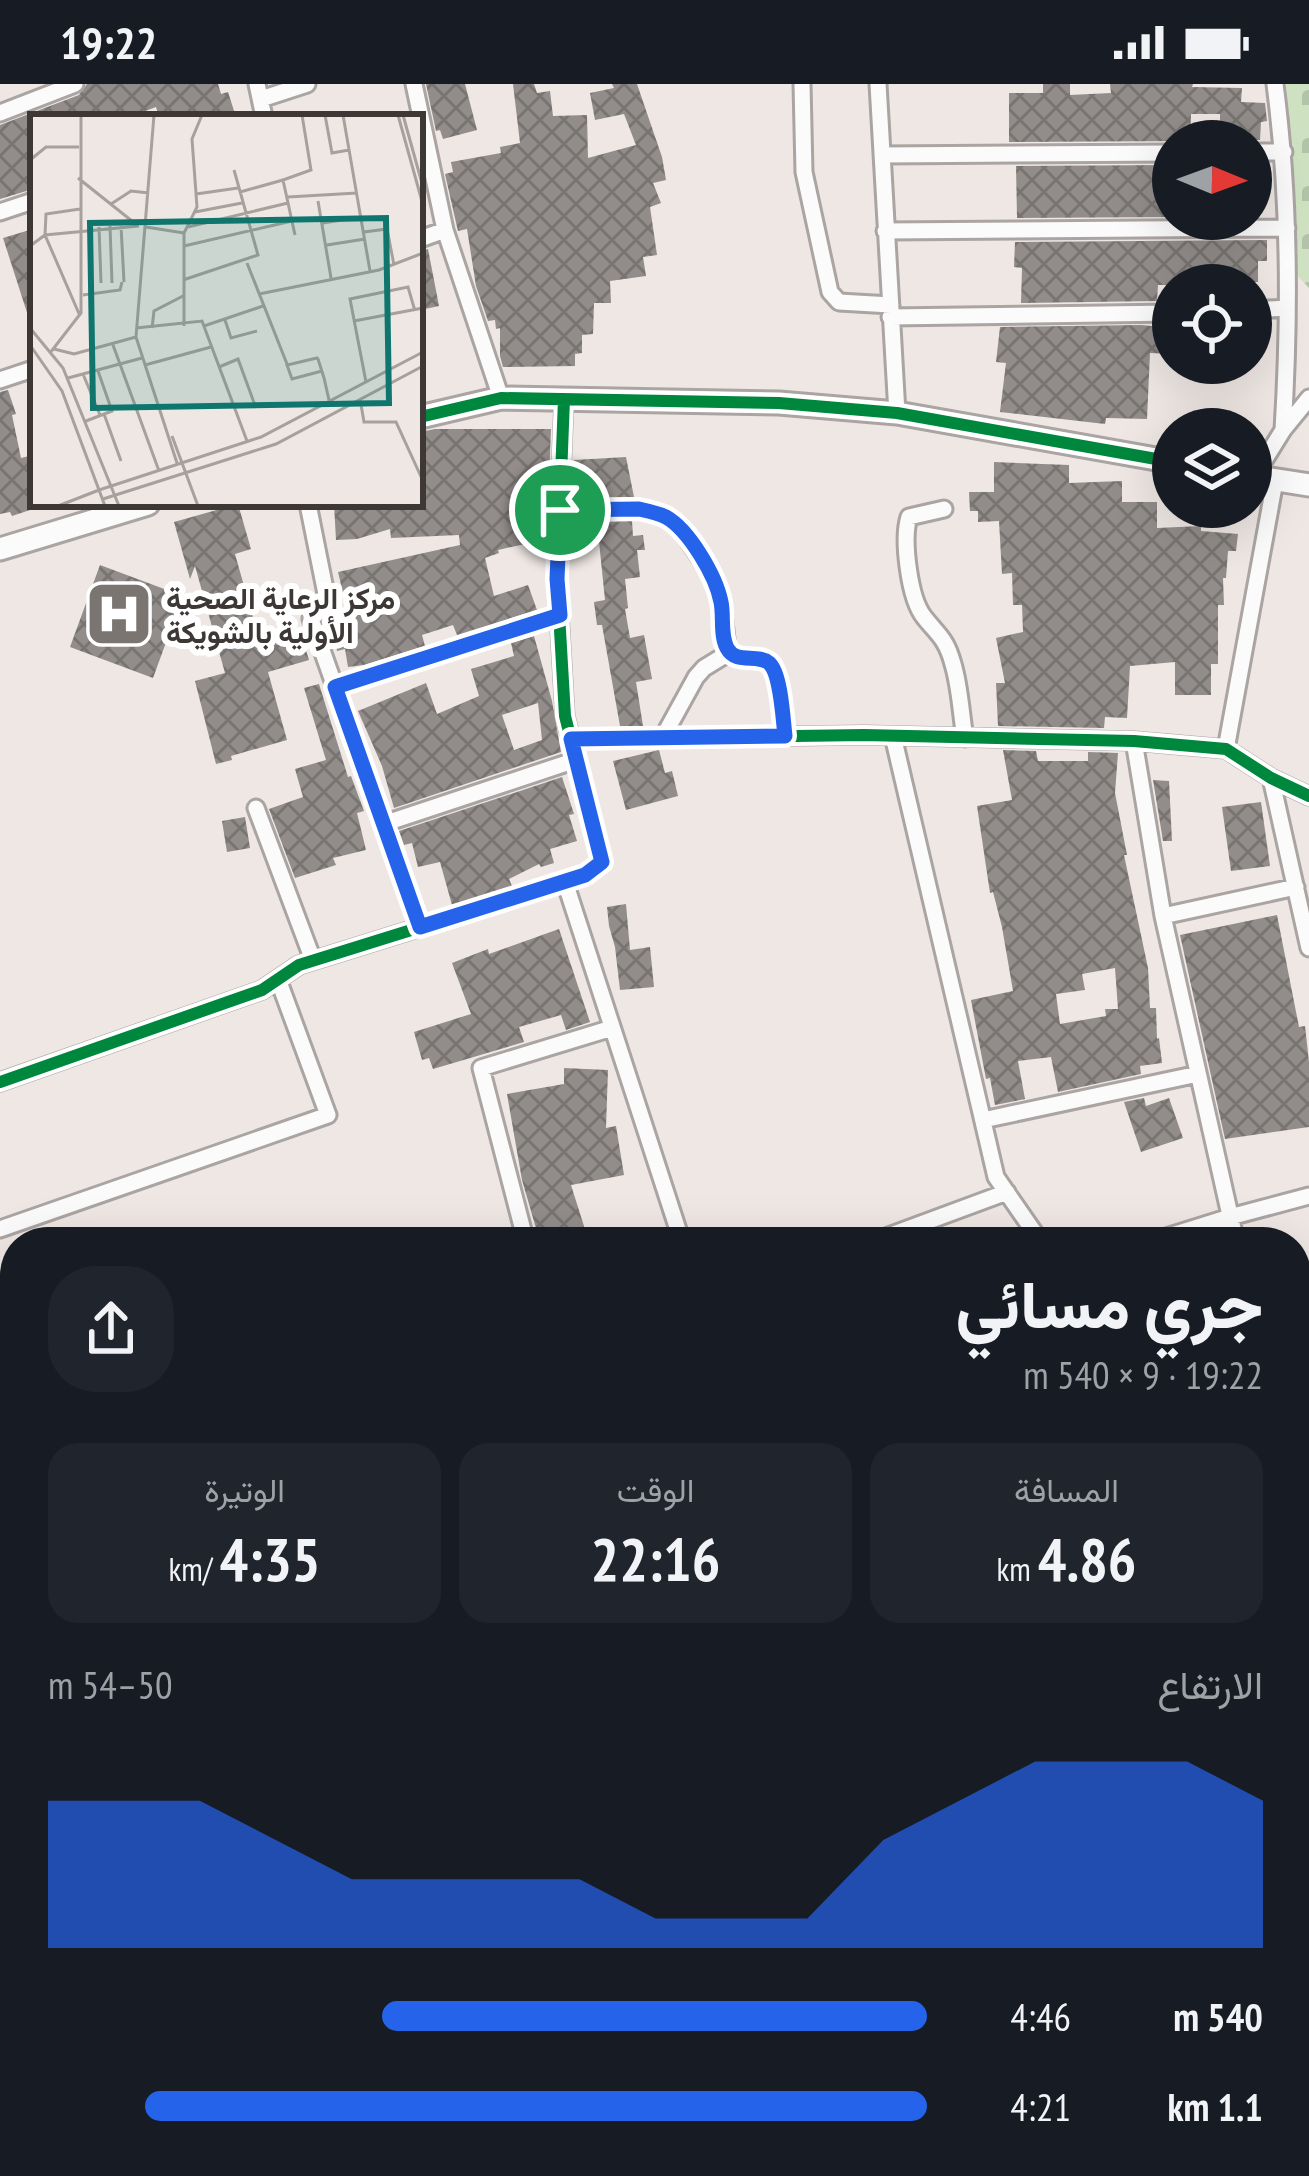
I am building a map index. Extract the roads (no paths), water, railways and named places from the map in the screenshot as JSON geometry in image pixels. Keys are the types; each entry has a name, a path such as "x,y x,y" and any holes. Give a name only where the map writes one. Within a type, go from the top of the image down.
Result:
{"street":[{"path":"0,113 75,84"},
{"path":"259,92 307,84"},
{"path":"414,84 420,114"},
{"path":"802,84 804,172 830,292 839,302 890,311 1152,313"},
{"path":"878,84 897,412"},
{"path":"1275,84 1287,229 1283,430"},
{"path":"423,126 445,230 501,398"},
{"path":"1272,152 1284,152"},
{"path":"882,155 1152,153"},
{"path":"0,212 30,202"},
{"path":"885,231 1287,229"},
{"path":"423,238 445,230"},
{"path":"1272,309 1286,308"},
{"path":"0,380 30,370"},
{"path":"423,416 501,398 779,403 897,412 1152,458"},
{"path":"1272,453 1283,430 1309,398"},
{"path":"0,1082 262,990 299,964 565,882 602,862 565,716 557,579 564,399"},
{"path":"1272,480 1309,485"},
{"path":"0,550 138,507"},
{"path":"309,507 328,604 311,619 420,927"},
{"path":"560,510 639,509 662,515 678,526 713,577 730,652 771,664 785,736"},
{"path":"944,509 909,517 907,547 919,608 942,637 953,664 964,738"},
{"path":"1226,749 1254,528"},
{"path":"335,687 560,615"},
{"path":"664,737 696,676 730,652"},
{"path":"893,736 996,1177 1030,1227"},
{"path":"571,739 893,736 1134,741 1226,749 1309,796"},
{"path":"1134,741 1163,916 1233,1227"},
{"path":"383,824 576,760"},
{"path":"1270,778 1309,948"},
{"path":"256,808 313,960"},
{"path":"565,882 677,1227"},
{"path":"1163,916 1295,887"},
{"path":"6,1227 328,1114 278,979"},
{"path":"522,1227 482,1068 612,1028"},
{"path":"983,1120 1198,1074"},
{"path":"912,1227 1006,1192"},
{"path":"1196,1227 1309,1196"}],"place":[{"name":"مركز الرعاية الصحية الأولية بالشويكة","path":"119,614"}]}
